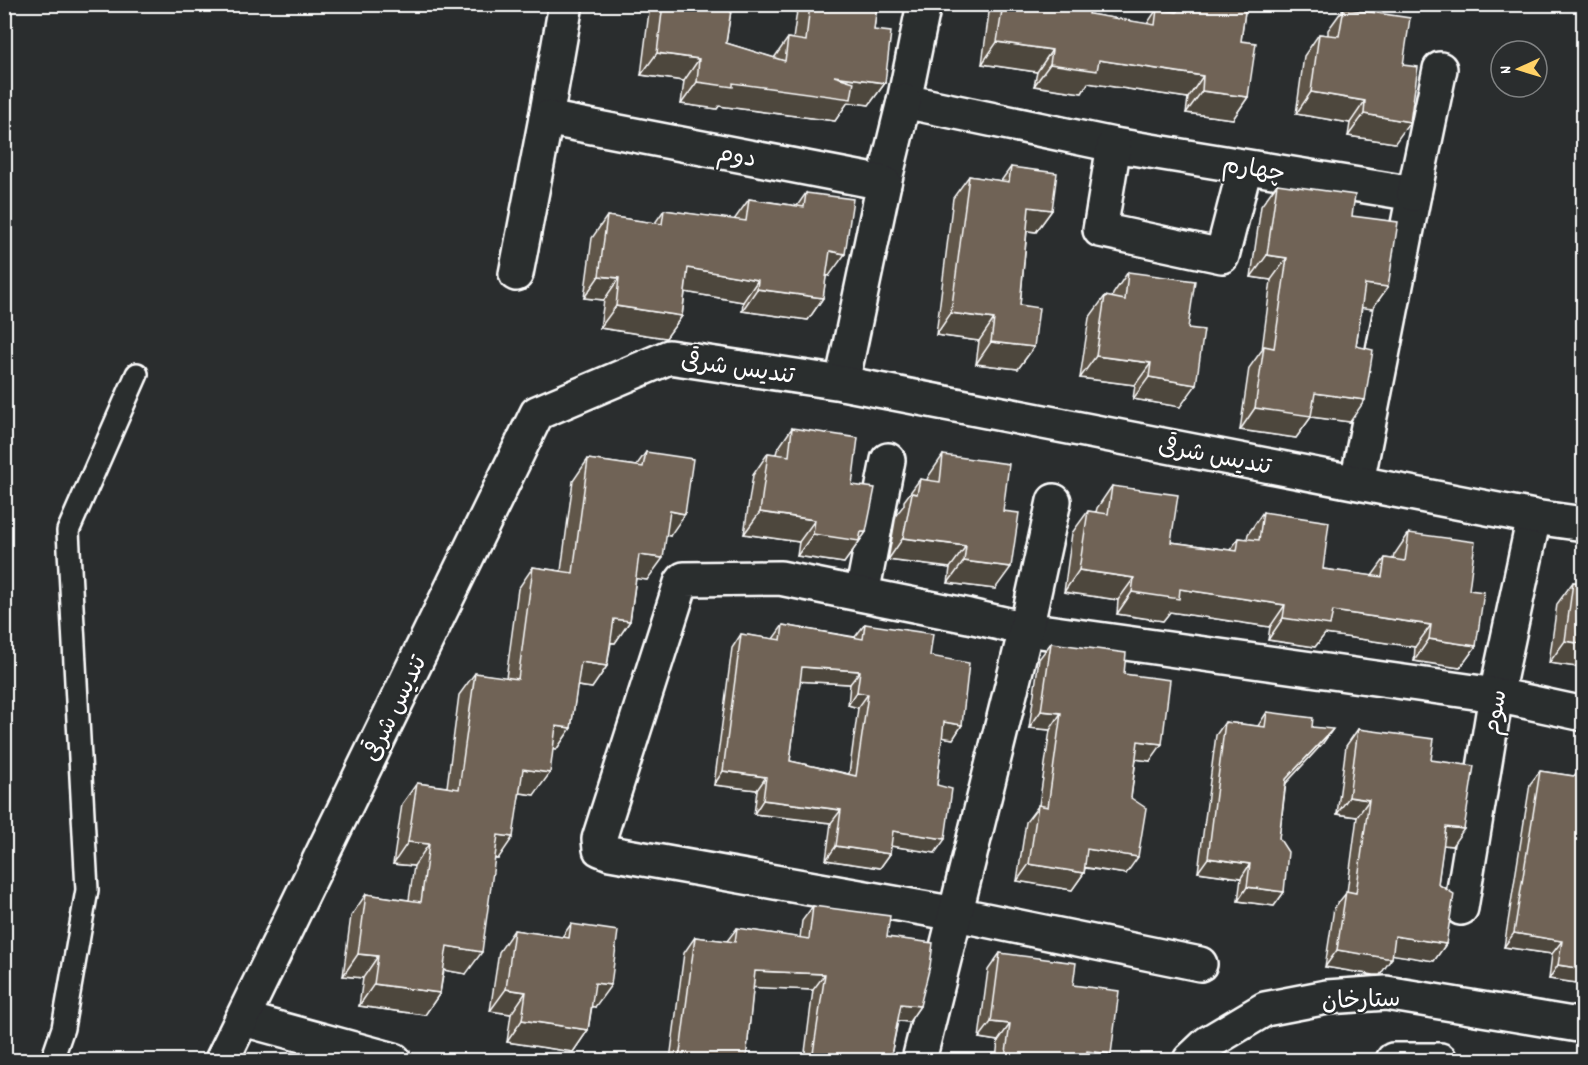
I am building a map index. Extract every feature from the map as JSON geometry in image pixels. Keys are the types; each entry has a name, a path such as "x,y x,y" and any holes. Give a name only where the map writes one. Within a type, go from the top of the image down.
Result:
{"street":[{"path":"516,274 566,4"},
{"path":"842,383 924,4"},
{"path":"1357,482 1440,69"},
{"name":"چهارم","path":"904,101 1114,145 1414,194"},
{"name":"دوم","path":"546,118 885,183"},
{"path":"1114,145 1100,230 1222,256 1245,167"},
{"name":"تندیس شرقی","path":"222,1060 537,413 669,357 842,383 1534,517 1584,524"},
{"path":"862,594 888,459"},
{"path":"919,1060 1026,629 1054,501"},
{"name":"سوم","path":"1461,908 1496,696 1534,517"},
{"path":"1200,964 956,914 610,853 600,849 599,839 602,828 681,583 684,579 780,578 1026,629 1496,696 1584,714"},
{"name":"ستارخان","path":"1190,1060 1208,1043 1265,1009 1327,997 1386,993 1584,1026"},
{"path":"243,1019 394,1060"},
{"path":"1393,1060 1440,1060"}],"lane":[{"path":"52,1060 63,1028 87,890 68,531 137,374"}],"building":[{"path":"663,4 732,4 726,43 785,61 788,38 806,41 810,4 877,4 874,30 891,32 885,83 834,76 854,82 851,99 733,83 733,87 697,82 699,59 657,53"},
{"path":"1003,4 1091,4 1089,14 1155,25 1157,9 1177,12 1179,4 1246,4 1241,41 1256,43 1248,97 1202,91 1203,76 1099,60 1097,71 1050,64 1052,50 997,42"},
{"path":"1344,8 1410,18 1403,65 1418,67 1410,122 1364,114 1365,101 1311,92 1319,34 1339,36"},
{"path":"1011,167 1057,173 1052,210 1029,207 1020,305 1039,308 1034,347 991,342 994,319 951,313 969,176 1009,182"},
{"path":"1277,184 1355,195 1352,216 1398,222 1388,287 1365,284 1356,346 1373,350 1365,400 1315,393 1311,416 1255,408 1264,346 1274,348 1287,258 1267,255"},
{"path":"806,193 853,199 845,254 830,251 823,298 757,289 758,280 688,268 682,316 616,306 619,278 599,276 607,216 662,224 664,210 746,221 749,199 804,207"},
{"path":"1128,272 1195,281 1188,328 1204,330 1196,385 1149,377 1151,363 1096,356 1105,296 1125,300"},
{"path":"792,428 858,438 852,485 875,488 866,532 861,532 859,541 813,534 815,520 760,512 768,453 789,456"},
{"path":"646,452 693,459 685,514 670,511 663,558 639,555 630,621 614,619 607,666 581,662 571,728 556,726 550,773 523,769 513,837 498,835 482,952 447,946 440,993 374,984 378,956 358,954 366,894 421,902 429,844 408,842 417,783 459,789 475,673 518,679 533,567 573,573 588,459 643,467"},
{"path":"943,455 1009,464 1003,511 1019,513 1011,567 964,561 966,546 903,538 912,493 917,494 920,479 940,482"},
{"path":"1112,486 1178,495 1171,542 1237,551 1239,538 1259,540 1263,512 1329,522 1323,569 1382,577 1385,558 1405,561 1409,533 1475,542 1469,590 1484,592 1476,646 1429,639 1431,625 1333,611 1330,625 1283,618 1285,605 1180,589 1179,599 1132,592 1134,578 1079,570 1088,511 1108,514"},
{"path":"1573,582 1584,583 1584,644 1565,641"},
{"path":"865,624 933,634 930,656 969,663 962,725 944,722 937,785 952,789 945,839 893,831 890,854 836,846 841,810 763,800 766,777 723,771 741,634 781,640 783,625 863,639","holes":["802,667 860,671 857,692 868,694 856,776 790,761"]},
{"path":"1051,643 1126,653 1124,674 1170,680 1162,744 1138,741 1131,798 1146,808 1138,857 1087,849 1084,873 1029,864 1038,805 1048,807 1061,713 1041,711"},
{"path":"1267,712 1313,718 1312,727 1333,729 1286,779 1279,838 1288,852 1284,892 1247,887 1250,864 1208,858 1225,722 1265,727"},
{"path":"1358,729 1434,739 1431,760 1474,766 1464,829 1446,827 1438,884 1454,894 1446,944 1395,936 1392,958 1337,950 1346,891 1356,893 1369,800 1349,797"},
{"path":"1584,764 1584,969 1558,965 1562,941 1514,933 1540,771 1580,777"},
{"path":"813,906 890,916 887,937 933,943 920,1006 901,1004 890,1060 812,1060 825,974 755,971 746,1060 679,1060 695,937 735,942 737,928 809,939"},
{"path":"571,924 618,931 611,985 595,983 588,1030 522,1020 526,992 506,989 514,930 569,938"},
{"path":"1000,953 1076,963 1073,985 1119,991 1111,1054 1087,1051 1086,1060 1005,1060 1010,1024 991,1022"}]}
